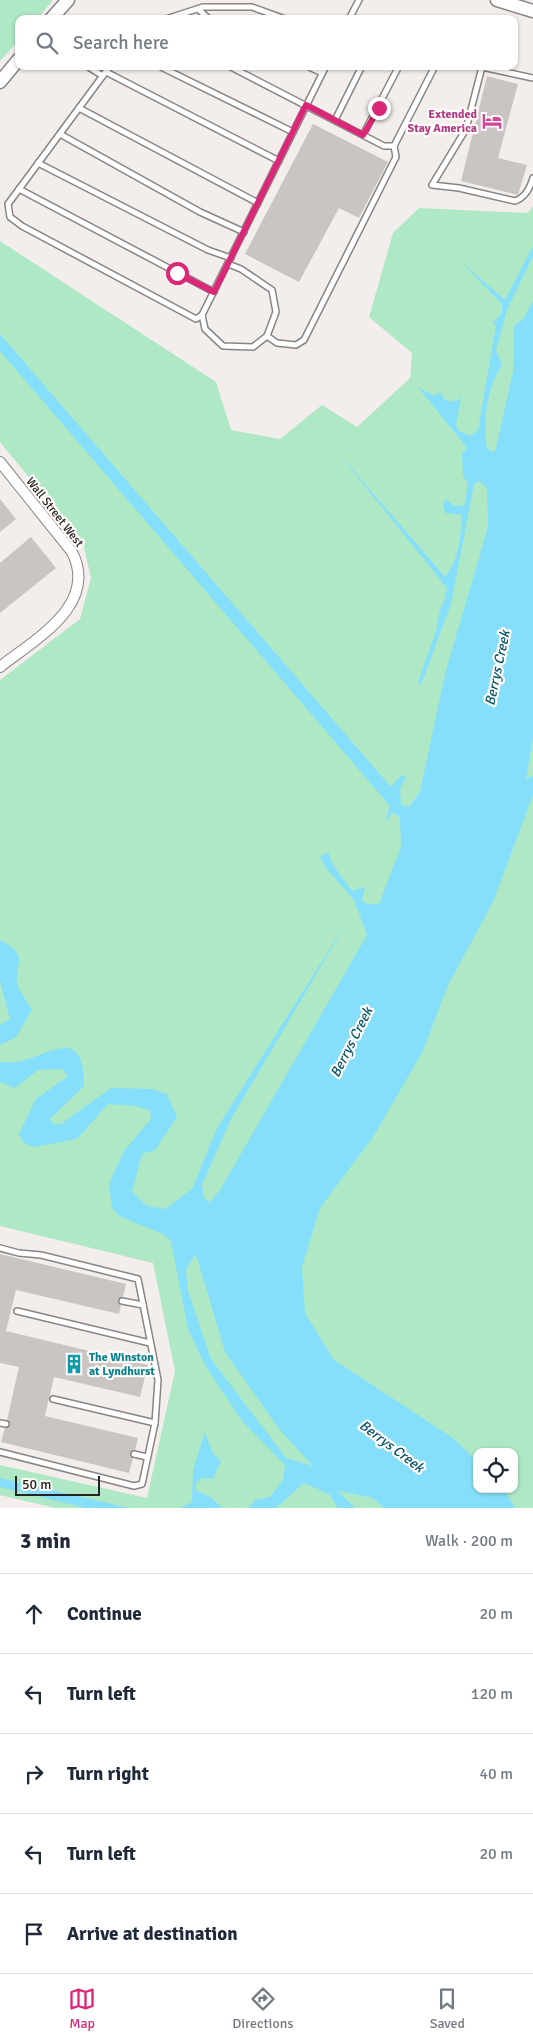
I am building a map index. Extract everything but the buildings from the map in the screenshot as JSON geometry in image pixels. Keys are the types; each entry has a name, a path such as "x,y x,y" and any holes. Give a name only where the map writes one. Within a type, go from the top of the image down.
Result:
{"street":[{"path":"55,15 68,0"},
{"path":"497,0 533,11"},
{"path":"0,82 15,64"},
{"name":"Wall Street West","path":"0,462 72,552 80,577 77,595 65,613 0,667"}],"lane":[{"path":"351,15 358,0"},
{"path":"179,15 198,9 252,7 274,15"},
{"path":"198,9 205,15"},
{"path":"96,70 278,161"},
{"path":"107,70 8,204 10,216 22,226 196,318 202,315 214,292 324,70"},
{"path":"167,70 293,132"},
{"path":"237,70 384,146 394,146"},
{"path":"316,70 322,73"},
{"path":"335,120 360,70"},
{"path":"363,135 397,70"},
{"path":"267,336 277,343 296,345 304,340 396,157 394,146 433,70"},
{"path":"481,70 466,129 432,185 459,188 515,202 526,193 533,178"},
{"path":"496,70 533,78"},
{"path":"79,108 258,203"},
{"path":"60,134 200,212 244,232"},
{"path":"38,164 229,261 272,290 276,312 267,336 252,347 222,346 205,329 202,315"},
{"path":"19,189 214,292"},
{"path":"0,1248 19,1253 41,1255 138,1279 158,1380 155,1422 142,1484 134,1486 0,1452"},
{"path":"122,1301 143,1305"},
{"path":"17,1311 150,1343"},
{"path":"53,1399 155,1422"},
{"path":"134,1454 147,1458"}],"green space":[{"path":"0,0 53,0 40,15 15,15 15,44 0,61"},
{"path":"533,206 533,1508 55,1508 0,1495 0,1465 147,1498 175,1371 153,1263 0,1226 0,680 80,619 91,578 83,543 0,442 0,241 216,382 231,430 280,439 322,405 357,427 410,378 412,353 369,317 393,233 419,208 528,213"}],"water":[{"name":"Berrys Creek","path":"533,246 533,256 507,310 496,350 502,365 489,395 485,427 487,449 495,452 513,372 514,326 524,318 533,300 533,738 526,779 533,776 533,795 493,902 448,985 423,1051 373,1137 320,1208 302,1267 305,1313 334,1360 453,1438 473,1457 473,1493 506,1493 515,1508 384,1508 373,1498 338,1491 355,1508 338,1508 329,1494 304,1483 276,1508 248,1508 255,1500 270,1497 283,1480 285,1465 242,1421 206,1367 188,1329 171,1241 163,1234 119,1216 112,1208 109,1184 124,1151 151,1119 150,1110 134,1106 108,1104 77,1139 34,1147 24,1143 19,1134 36,1099 68,1076 62,1069 38,1070 15,1088 0,1082 0,1062 16,1062 63,1048 71,1049 78,1055 82,1067 84,1086 50,1119 53,1124 61,1124 111,1088 152,1089 167,1094 177,1117 155,1150 142,1154 132,1192 147,1206 165,1209 192,1189 217,1128 350,917 231,1119 202,1185 204,1198 210,1202 220,1190 367,935 354,900 325,867 320,857 328,852 333,865 352,891 365,887 362,901 368,904 379,904 401,847 400,818 393,812 385,822 390,806 0,351 0,334 391,787 401,775 406,777 400,789 401,805 409,807 420,792 445,674 488,527 487,489 480,481 474,484 451,604 421,685 418,682 436,631 440,609 444,602 447,588 335,449 445,577 456,556 461,531 461,515 445,513 443,504 446,499 454,506 465,505 468,482 463,477 462,453 467,448 418,387 434,396 440,392 445,400 453,402 461,398 456,424 458,430 470,436 478,430 496,326 493,323 502,313 502,304 460,261 505,300","holes":["196,1254 225,1352 279,1429 313,1466 286,1458 211,1359 188,1291 186,1270"]},
{"path":"0,940 10,946 19,957 18,986 32,1010 16,1037 0,1045 0,1025 10,1019 0,981"},
{"path":"205,1432 212,1452 221,1461 213,1479 202,1478 196,1483 196,1490 212,1498 222,1508 180,1508 192,1502 193,1470"},
{"path":"0,1478 129,1508 86,1508 0,1487"}],"place":[{"name":"Extended Stay America","path":"492,121"},
{"name":"The Winston at Lyndhurst","path":"74,1364"}],"route":[{"path":"177,273 214,292 306,105 363,135 379,108"}]}
